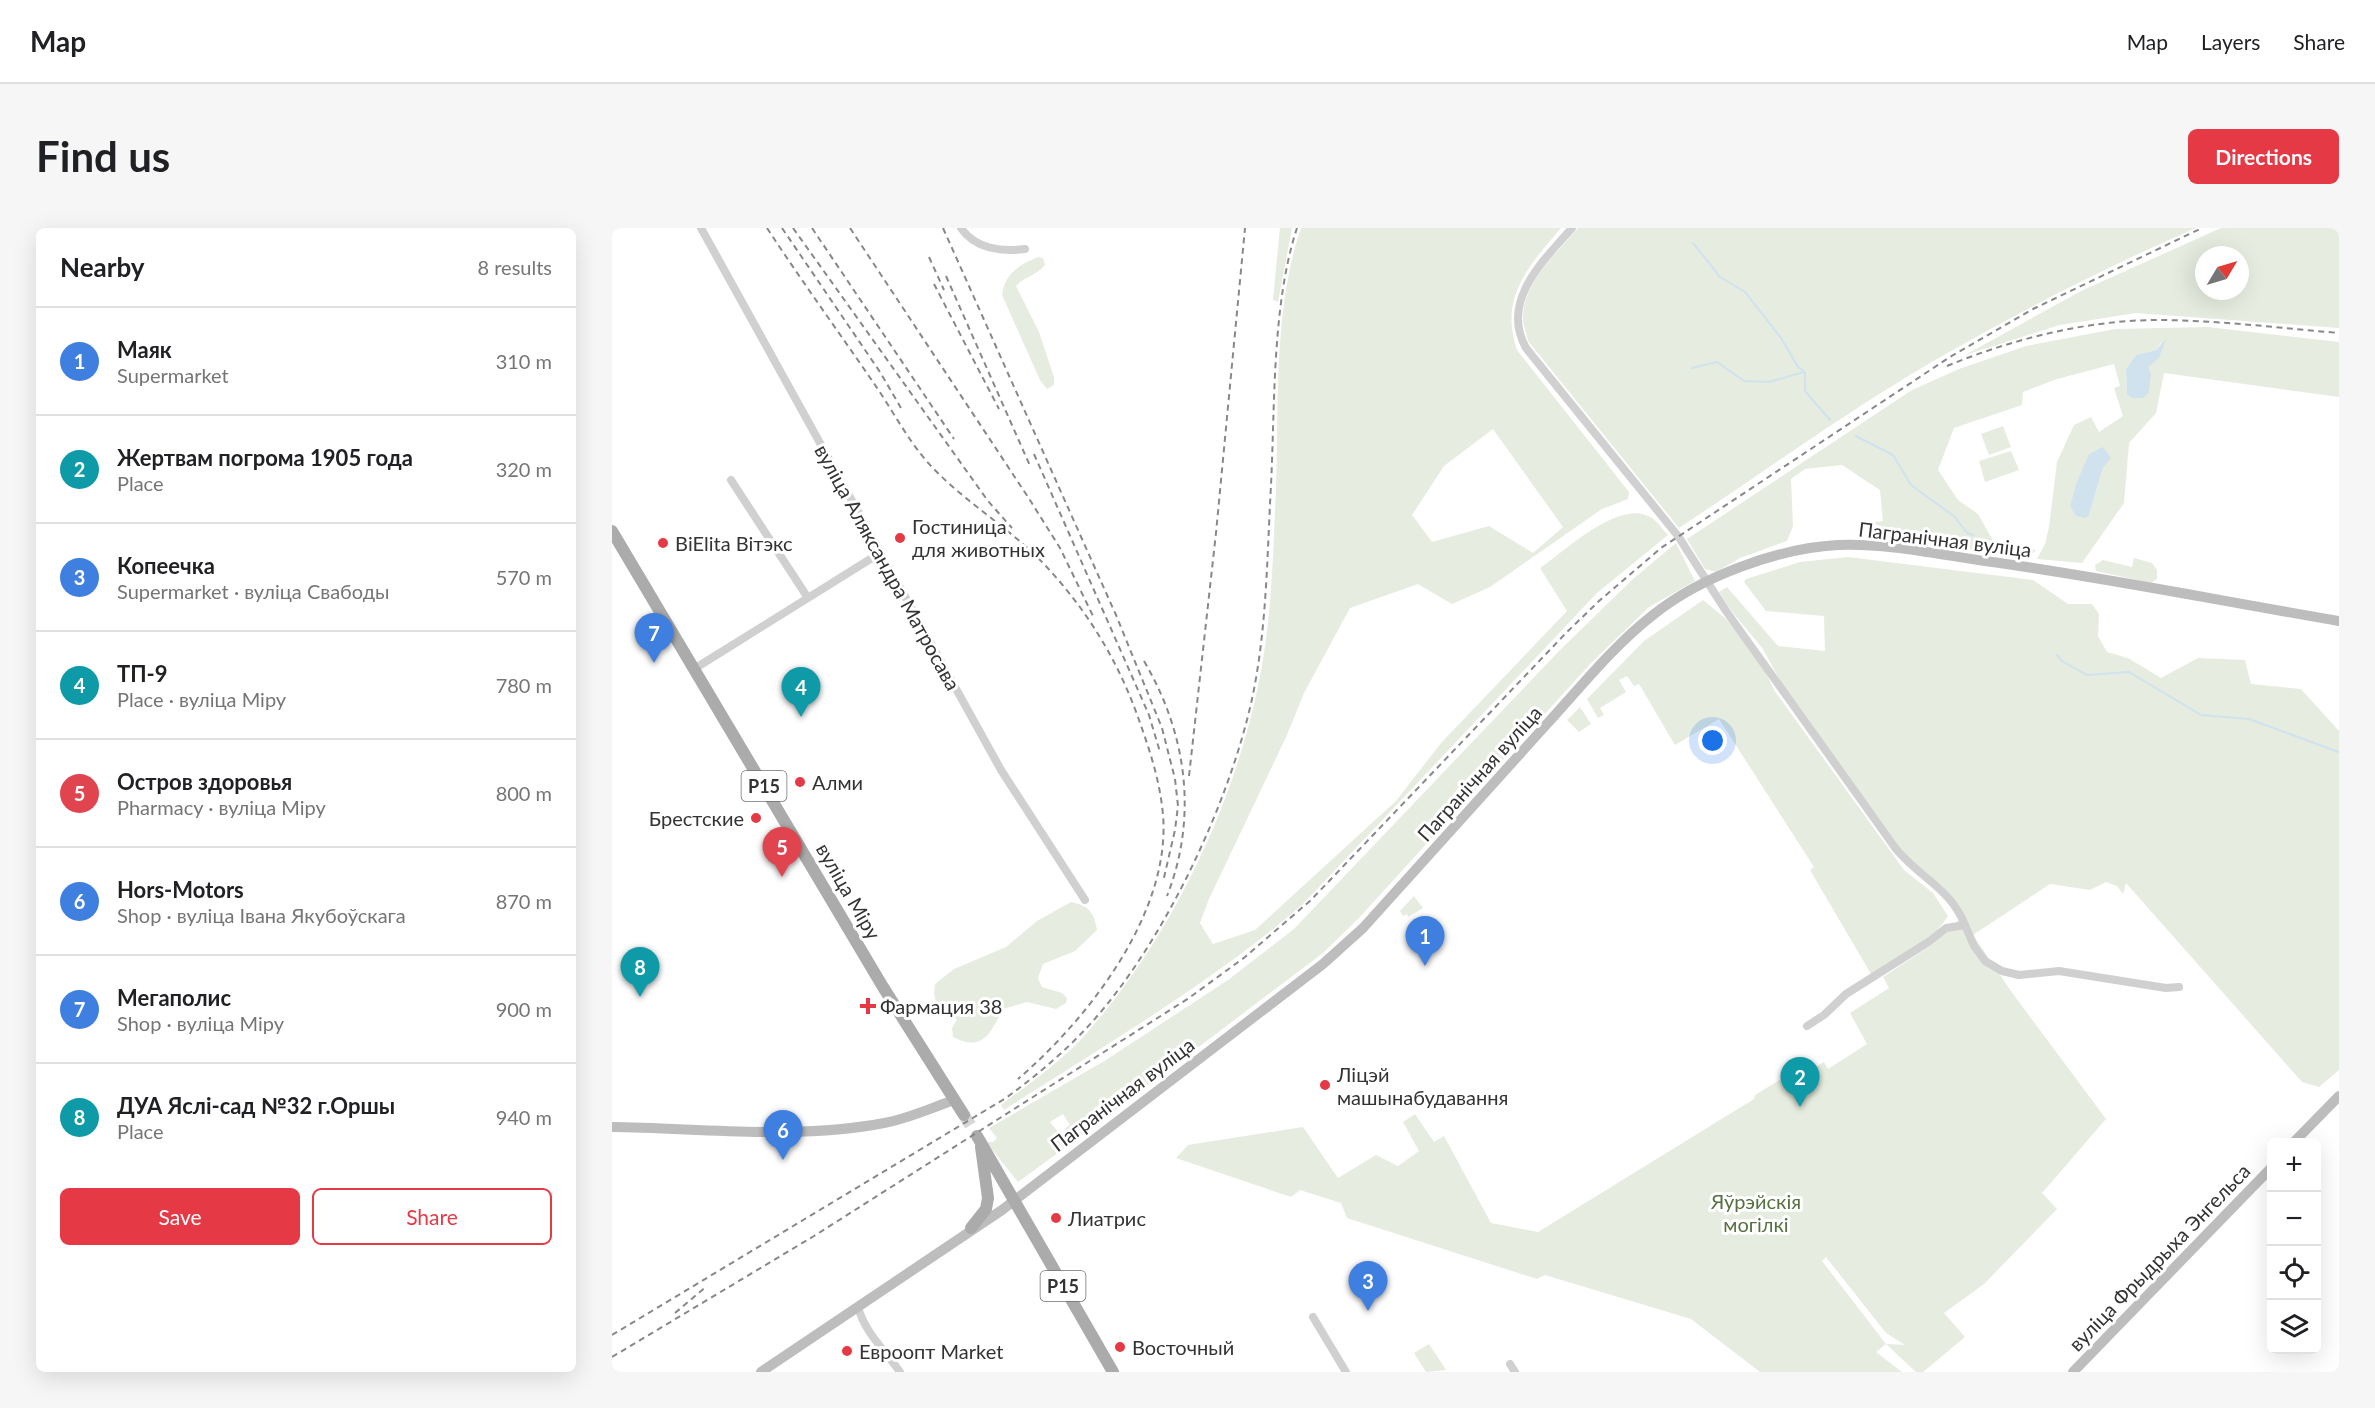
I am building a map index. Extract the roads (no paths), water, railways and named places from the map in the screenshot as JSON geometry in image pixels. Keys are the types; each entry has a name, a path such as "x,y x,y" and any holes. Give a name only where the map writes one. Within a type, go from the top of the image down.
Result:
{"main road":[{"name":"вуліца Міру","path":"612,531 883,987 973,1130 1113,1372"},
{"path":"971,1228 986,1209 988,1198 973,1130"}],"street":[{"name":"вуліца Аляксандра Матросава","path":"701,228 1001,770 1085,900"},
{"path":"961,228 966,235 986,247 1007,251 1026,249"},
{"path":"1572,228 1525,286 1517,317 1523,342 1533,359 1678,536 1708,583 1896,849 1908,863 1950,897 1974,946 1985,961 2002,971 2019,975 2059,971 2166,988 2179,987"},
{"path":"731,480 808,598"},
{"name":"Пагранічная вуліца","path":"761,1372 1013,1200 1323,964 1347,942 1634,632 1653,614 1708,583 1752,563 1795,550 1836,545 1876,546 2026,567 2339,621"},
{"path":"694,669 880,553"},
{"path":"1807,1026 1824,1015 1846,994 1930,941 1946,928 1965,925"},
{"path":"2299,1138 2339,1096"},
{"path":"612,1127 787,1131 845,1129 886,1123 954,1100"},
{"name":"вуліца Фрыдрыха Энгельса","path":"2073,1372 2267,1171"},
{"path":"858,1307 862,1325 886,1351 900,1372"},
{"path":"1313,1317 1346,1372"}],"water":[{"path":"2166,339 2159,358 2148,367 2151,374 2149,392 2143,398 2132,398 2127,394 2126,369 2136,355 2156,350"},
{"path":"2103,447 2111,458 2103,468 2089,515 2085,518 2076,516 2070,506 2077,482 2089,454"}],"waterway":[{"path":"1693,243 1720,277 1745,292 1781,338 1798,367 1805,372 1805,391 1830,420"},
{"path":"1692,368 1717,362 1744,381 1769,382 1804,372"},
{"path":"1856,436 1893,455 1911,485 1955,517 1967,533 1973,535"},
{"path":"2057,655 2062,661 2087,675 2129,672 2201,715 2249,719 2339,752"}],"tunnel":[{"path":"964,1115 971,1126"}],"railway":[{"path":"767,228 924,458 958,492 1029,549 1073,598 1099,636 1121,676 1151,755 1162,802 1162,852 1154,889 1139,926 1120,961 1097,995 1045,1054 1018,1079"},
{"path":"782,228 880,372 901,408"},
{"path":"793,228 988,501 1012,528"},
{"path":"812,228 954,439"},
{"path":"850,228 1060,548 1093,616"},
{"path":"943,228 1116,615 1162,728 1175,779 1178,806 1163,882"},
{"path":"1189,776 1216,533 1245,228"},
{"path":"612,1335 1006,1098 1051,1062 1082,1033 1119,989 1144,953 1190,870 1210,826 1227,783 1252,699 1261,646 1266,592 1279,321 1283,289 1297,228"},
{"path":"612,1357 814,1236 1189,998 1245,957 1311,900 1566,633 1599,601 1661,548 1950,357 2033,309 2202,228"},
{"path":"929,257 944,290"},
{"path":"946,276 1031,468"},
{"path":"934,284 999,409"},
{"path":"1947,366 2026,339 2109,323 2165,320 2231,323 2339,333"},
{"path":"1034,454 1149,715 1160,752"},
{"path":"1144,661 1159,689 1170,717 1183,776 1185,806 1183,836 1177,866 1167,896"},
{"path":"675,1313 707,1286"}],"place":[{"name":"Гостиница для животных","path":"900,538"},
{"name":"ВiElita Вітэкс","path":"663,543"},
{"name":"Мегаполис","path":"654,663"},
{"name":"ТП-9","path":"801,717"},
{"name":"Алми","path":"800,782"},
{"name":"Брестские","path":"756,818"},
{"name":"Остров здоровья","path":"782,877"},
{"name":"Маяк","path":"1425,966"},
{"name":"ДУА Яслі-сад №32 г.Оршы","path":"640,997"},
{"name":"Фармация 38","path":"868,1006"},
{"name":"Ліцэй машынабудавання","path":"1325,1085"},
{"name":"Жертвам погрома 1905 года","path":"1800,1107"},
{"name":"Hors-Motors","path":"783,1160"},
{"name":"Лиатрис","path":"1056,1218"},
{"name":"Копеечка","path":"1368,1311"},
{"name":"Восточный","path":"1120,1347"},
{"name":"Евроопт Market","path":"847,1351"}],"park label":[{"name":"Яўрэйскія могілкі","path":"1756,1212"}]}
